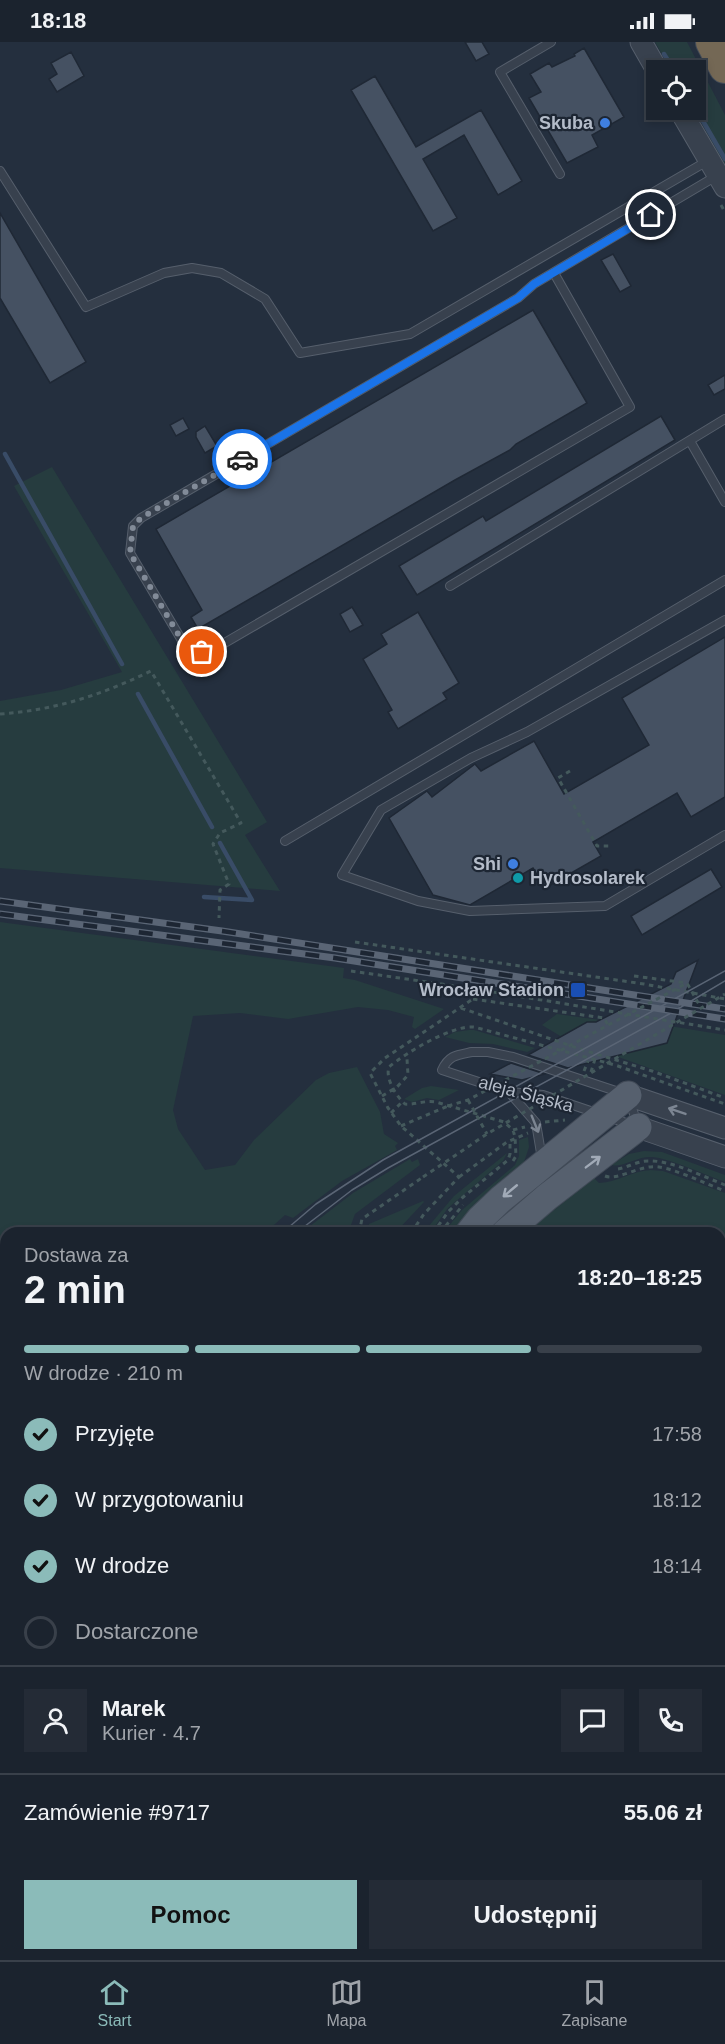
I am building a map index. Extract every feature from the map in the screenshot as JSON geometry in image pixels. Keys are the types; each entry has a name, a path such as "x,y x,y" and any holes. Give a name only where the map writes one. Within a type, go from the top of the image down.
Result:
{"highway":[{"path":"712,42 725,66"}],"main road":[{"path":"474,1227 501,1199 628,1095"},
{"path":"512,1227 638,1127"}],"street":[{"path":"641,42 651,60"},
{"path":"686,120 717,174"},
{"name":"aleja Śląska","path":"628,1095 725,1128"},
{"name":"aleja Śląska","path":"638,1127 725,1157"}],"lane":[{"path":"551,42 500,72 560,174"},
{"path":"0,171 86,307 164,273 192,268 221,273 265,299 300,353 410,334 717,174"},
{"path":"554,273 630,407 216,648 202,652 192,650 184,644 130,553 133,526 141,518 518,298 534,284 717,174"},
{"path":"450,586 725,419"},
{"path":"690,441 725,502"},
{"path":"285,841 725,580"},
{"path":"725,620 527,732 471,758 381,810 342,875 418,901 470,911 605,906 725,835"},
{"name":"aleja Śląska","path":"628,1095 513,1057 488,1052 457,1055 446,1060 442,1070 509,1092 543,1095 638,1127"},
{"path":"509,1092 536,1123 542,1165"},
{"path":"628,1095 638,1127"}],"path":[{"path":"0,714 31,712 77,702 119,687 151,670 241,823 220,833 213,844 229,884 220,890 219,918"},
{"path":"570,771 558,778 597,846 611,846"},
{"path":"355,942 725,996"},
{"path":"351,971 549,1000 725,1030"},
{"path":"634,976 687,982"},
{"path":"687,982 701,1008"},
{"path":"401,1126 447,1106 468,1100 687,982"},
{"path":"473,999 474,989"},
{"path":"360,1227 362,1219 487,1134 725,996"},
{"path":"459,1177 401,1126 370,1073 385,1058 473,999 604,1018 608,1025"},
{"path":"548,1010 549,1000"},
{"path":"461,1008 590,1054 652,1071 725,1098"},
{"path":"515,1137 513,1130 504,1122 436,1102 408,1104 402,1102 387,1073 389,1066 441,1035 465,1027 595,1059 725,1104"},
{"path":"382,1096 394,1089 408,1075 407,1059"},
{"path":"592,1069 595,1059"},
{"path":"468,1100 487,1134"},
{"path":"392,1113 402,1102"},
{"path":"415,1227 424,1214 459,1177 510,1140 528,1133"},
{"path":"437,1227 462,1198 508,1160 510,1140"},
{"path":"612,1169 621,1169 638,1162 651,1161 676,1167 725,1185"},
{"path":"601,1175 615,1178 635,1170 659,1167 725,1191"}],"green space":[{"path":"655,42 687,42 696,60 665,60"},
{"path":"706,78 725,115 725,165 700,120 706,120"},
{"path":"52,467 267,822 245,835 280,891 0,868 0,701 61,690 122,672 14,486"},
{"path":"0,922 344,968 343,978 444,1009 415,1029 412,1027 414,1017 388,1010 358,1007 288,1019 240,1013 193,1016 173,1110 178,1129 205,1170 235,1165 254,1140 316,1080 329,1073 357,1067 380,1112 384,1134 398,1143 395,1146 397,1150 342,1181 293,1218 285,1215 272,1227 0,1227"},
{"path":"557,1014 600,1020 608,1016 725,1035 725,1095 562,1037 542,1025"},
{"path":"469,1030 535,1048 527,1052 445,1037 455,1032"},
{"path":"431,1086 459,1090 439,1100 427,1098 412,1102 404,1099 422,1088"},
{"path":"528,1137 529,1147 523,1165 466,1217 459,1227 448,1227 462,1210 515,1165 519,1156 519,1140"},
{"path":"644,1151 662,1152 725,1175 725,1182 660,1158 641,1158 620,1165 611,1165 629,1154"},
{"path":"507,1153 503,1161 448,1208 434,1227 428,1227 454,1196"},
{"path":"410,1159 412,1162 418,1159 420,1165 355,1214 350,1227 309,1227 353,1193"},
{"path":"663,1171 725,1193 725,1227 533,1227 594,1178 599,1183 638,1172"},
{"path":"424,1202 401,1227 369,1227 369,1224"}],"building":[{"path":"465,42 482,42 489,54 476,61"},
{"path":"584,48 624,117 592,135 598,147 567,163 529,98 541,92 530,74 549,63 552,67 575,56 574,54"},
{"path":"71,52 84,76 57,92 49,79 57,74 51,63"},
{"path":"375,76 416,147 481,110 522,181 498,195 464,135 423,159 457,218 433,231 351,90"},
{"path":"0,213 86,362 50,383 0,298"},
{"path":"613,254 631,286 620,292 601,260"},
{"path":"533,310 587,403 516,444 510,450 198,629 191,617 202,610 156,529"},
{"path":"725,375 725,389 714,395 708,385"},
{"path":"661,416 675,440 417,595 399,566 483,516 486,521"},
{"path":"183,418 189,429 176,436 170,425"},
{"path":"205,426 217,446 205,453 196,437 196,432"},
{"path":"352,607 363,625 350,632 340,614"},
{"path":"418,612 459,683 443,693 447,699 398,729 388,712 392,710 363,659 387,644 381,634"},
{"path":"725,637 725,797 691,817 677,793 593,842 601,856 545,888 533,868 470,905 433,895 389,818 427,791 432,797 475,764 481,771 534,741 564,794 649,745 622,698"},
{"path":"711,869 722,887 642,935 631,916"},
{"path":"698,960 667,1043 568,1068 528,1055 587,1022 596,1022 671,984 676,972"},
{"path":"511,1063 545,1074 522,1080 490,1074"}],"waterway":[{"path":"664,54 668,60"},
{"path":"702,120 725,159"},
{"path":"5,454 122,664"},
{"path":"138,694 212,827"},
{"path":"204,897 252,900 220,843"}],"tram line":[{"path":"289,1227 316,1204 383,1160 725,971"},
{"path":"304,1227 352,1190 388,1168 725,981"}],"railway":[{"path":"0,901 222,931 725,1009"},
{"path":"0,914 335,958 725,1019"}],"way so far":[{"path":"202,652 192,650 184,644 130,553 133,526 141,518 242,459"}],"place":[{"name":"Skuba","path":"605,123"},
{"name":"Shi","path":"513,864"},
{"name":"Hydrosolarek","path":"518,878"},
{"name":"Wrocław Stadion","path":"578,990"}],"route":[{"path":"242,459 518,298 534,284 651,215"}]}
